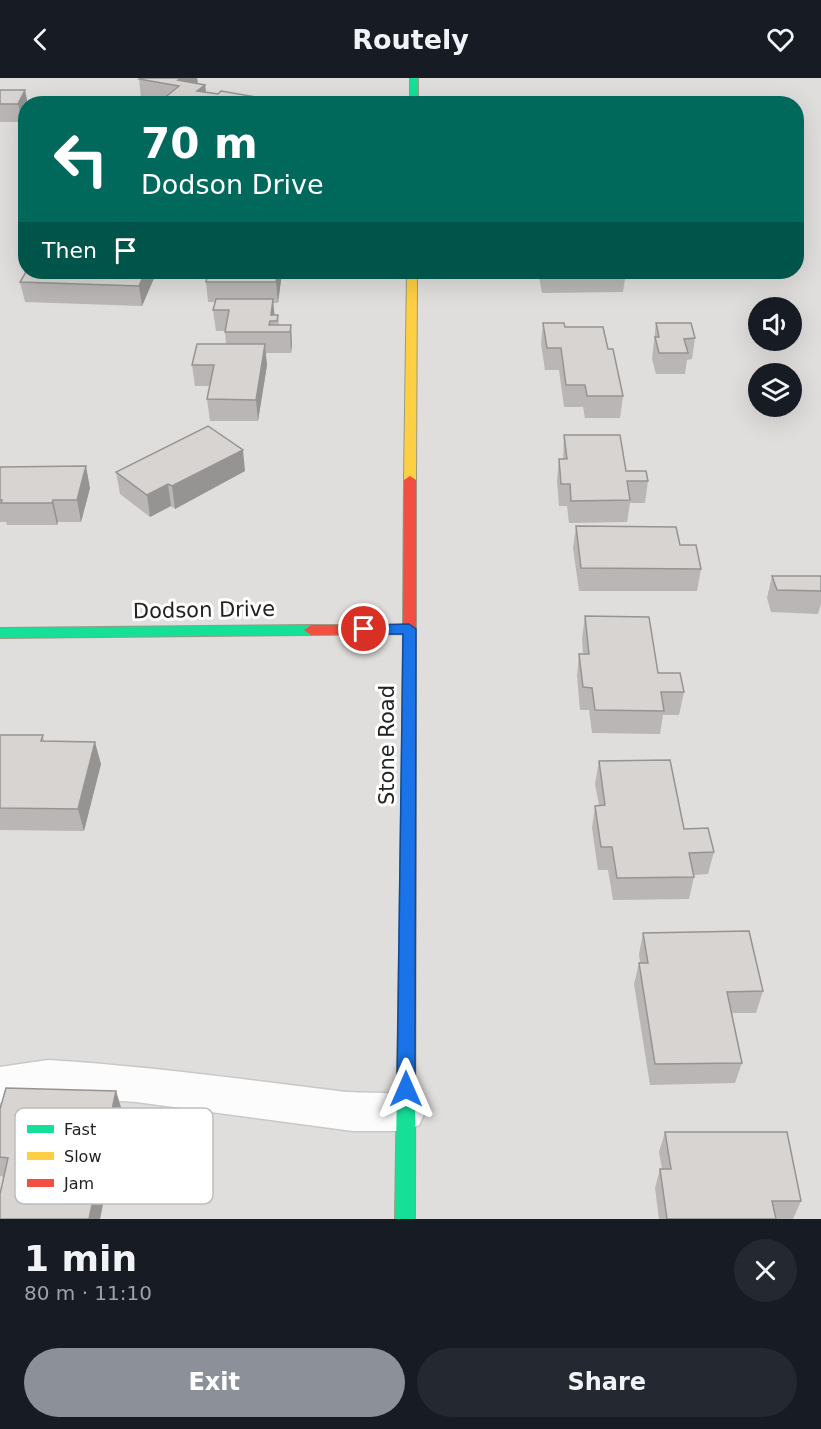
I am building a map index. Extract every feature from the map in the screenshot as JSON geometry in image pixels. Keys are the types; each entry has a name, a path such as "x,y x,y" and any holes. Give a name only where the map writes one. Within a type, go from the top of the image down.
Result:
{"street":[{"path":"414,78 414,96"},
{"name":"Stone Road","path":"405,1219 412,279"},
{"name":"Dodson Drive","path":"0,633 409,629"}],"lane":[{"path":"0,1085 48,1078 136,1084 353,1112 405,1112"}],"shaded area":[{"path":"0,78 821,78 821,1219 0,1219"}],"building":[{"path":"181,78 178,80 205,85 197,91 218,94 221,91 250,96 167,96 179,86 139,79"},
{"path":"0,90 25,90 22,96 18,96 18,104 0,104"},
{"path":"22,279 142,279 139,286 20,282"},
{"path":"207,279 277,279 276,282 206,282"},
{"path":"216,299 273,299 271,315 278,315 277,321 270,321 269,325 291,325 290,332 225,332 229,310 213,310"},
{"path":"543,323 564,323 565,327 603,327 608,349 613,349 623,396 587,396 585,385 566,385 561,348 547,348"},
{"path":"656,323 691,323 695,338 684,339 688,353 659,353 655,337 659,337"},
{"path":"197,344 265,344 256,400 207,399 214,365 192,365"},
{"path":"208,426 243,450 172,486 168,484 147,495 116,472"},
{"path":"564,435 620,435 626,471 646,471 648,481 627,481 630,500 571,501 570,484 561,484 559,459 567,459"},
{"path":"86,466 77,500 53,500 52,503 1,503 0,467"},
{"path":"576,526 676,527 680,545 696,545 701,569 581,568"},
{"path":"772,576 821,576 821,591 777,590"},
{"path":"585,616 649,617 658,673 680,673 684,692 661,692 664,711 595,710 592,688 583,687 579,654 589,654"},
{"path":"0,735 43,735 41,741 95,742 78,809 0,808"},
{"path":"670,760 684,829 708,828 714,852 689,853 694,877 617,878 612,847 601,847 595,806 605,805 599,761"},
{"path":"749,931 763,991 727,992 742,1063 655,1064 639,963 648,963 643,933"},
{"path":"6,1088 116,1091 112,1108 15,1108 15,1204 92,1204 89,1219 0,1219 0,1194 8,1158 0,1157 0,1109"},
{"path":"665,1132 787,1132 801,1201 772,1201 776,1219 667,1219 660,1169 671,1169"}],"traffic: fast":[{"path":"414,78 414,96"},
{"path":"0,633 311,630"},
{"path":"405,1219 409,744"}],"traffic: slow":[{"path":"410,480 412,279"}],"traffic: jam":[{"path":"409,744 410,480"},
{"path":"311,630 409,629"}],"route":[{"path":"364,629 409,629 406,1089"}]}
